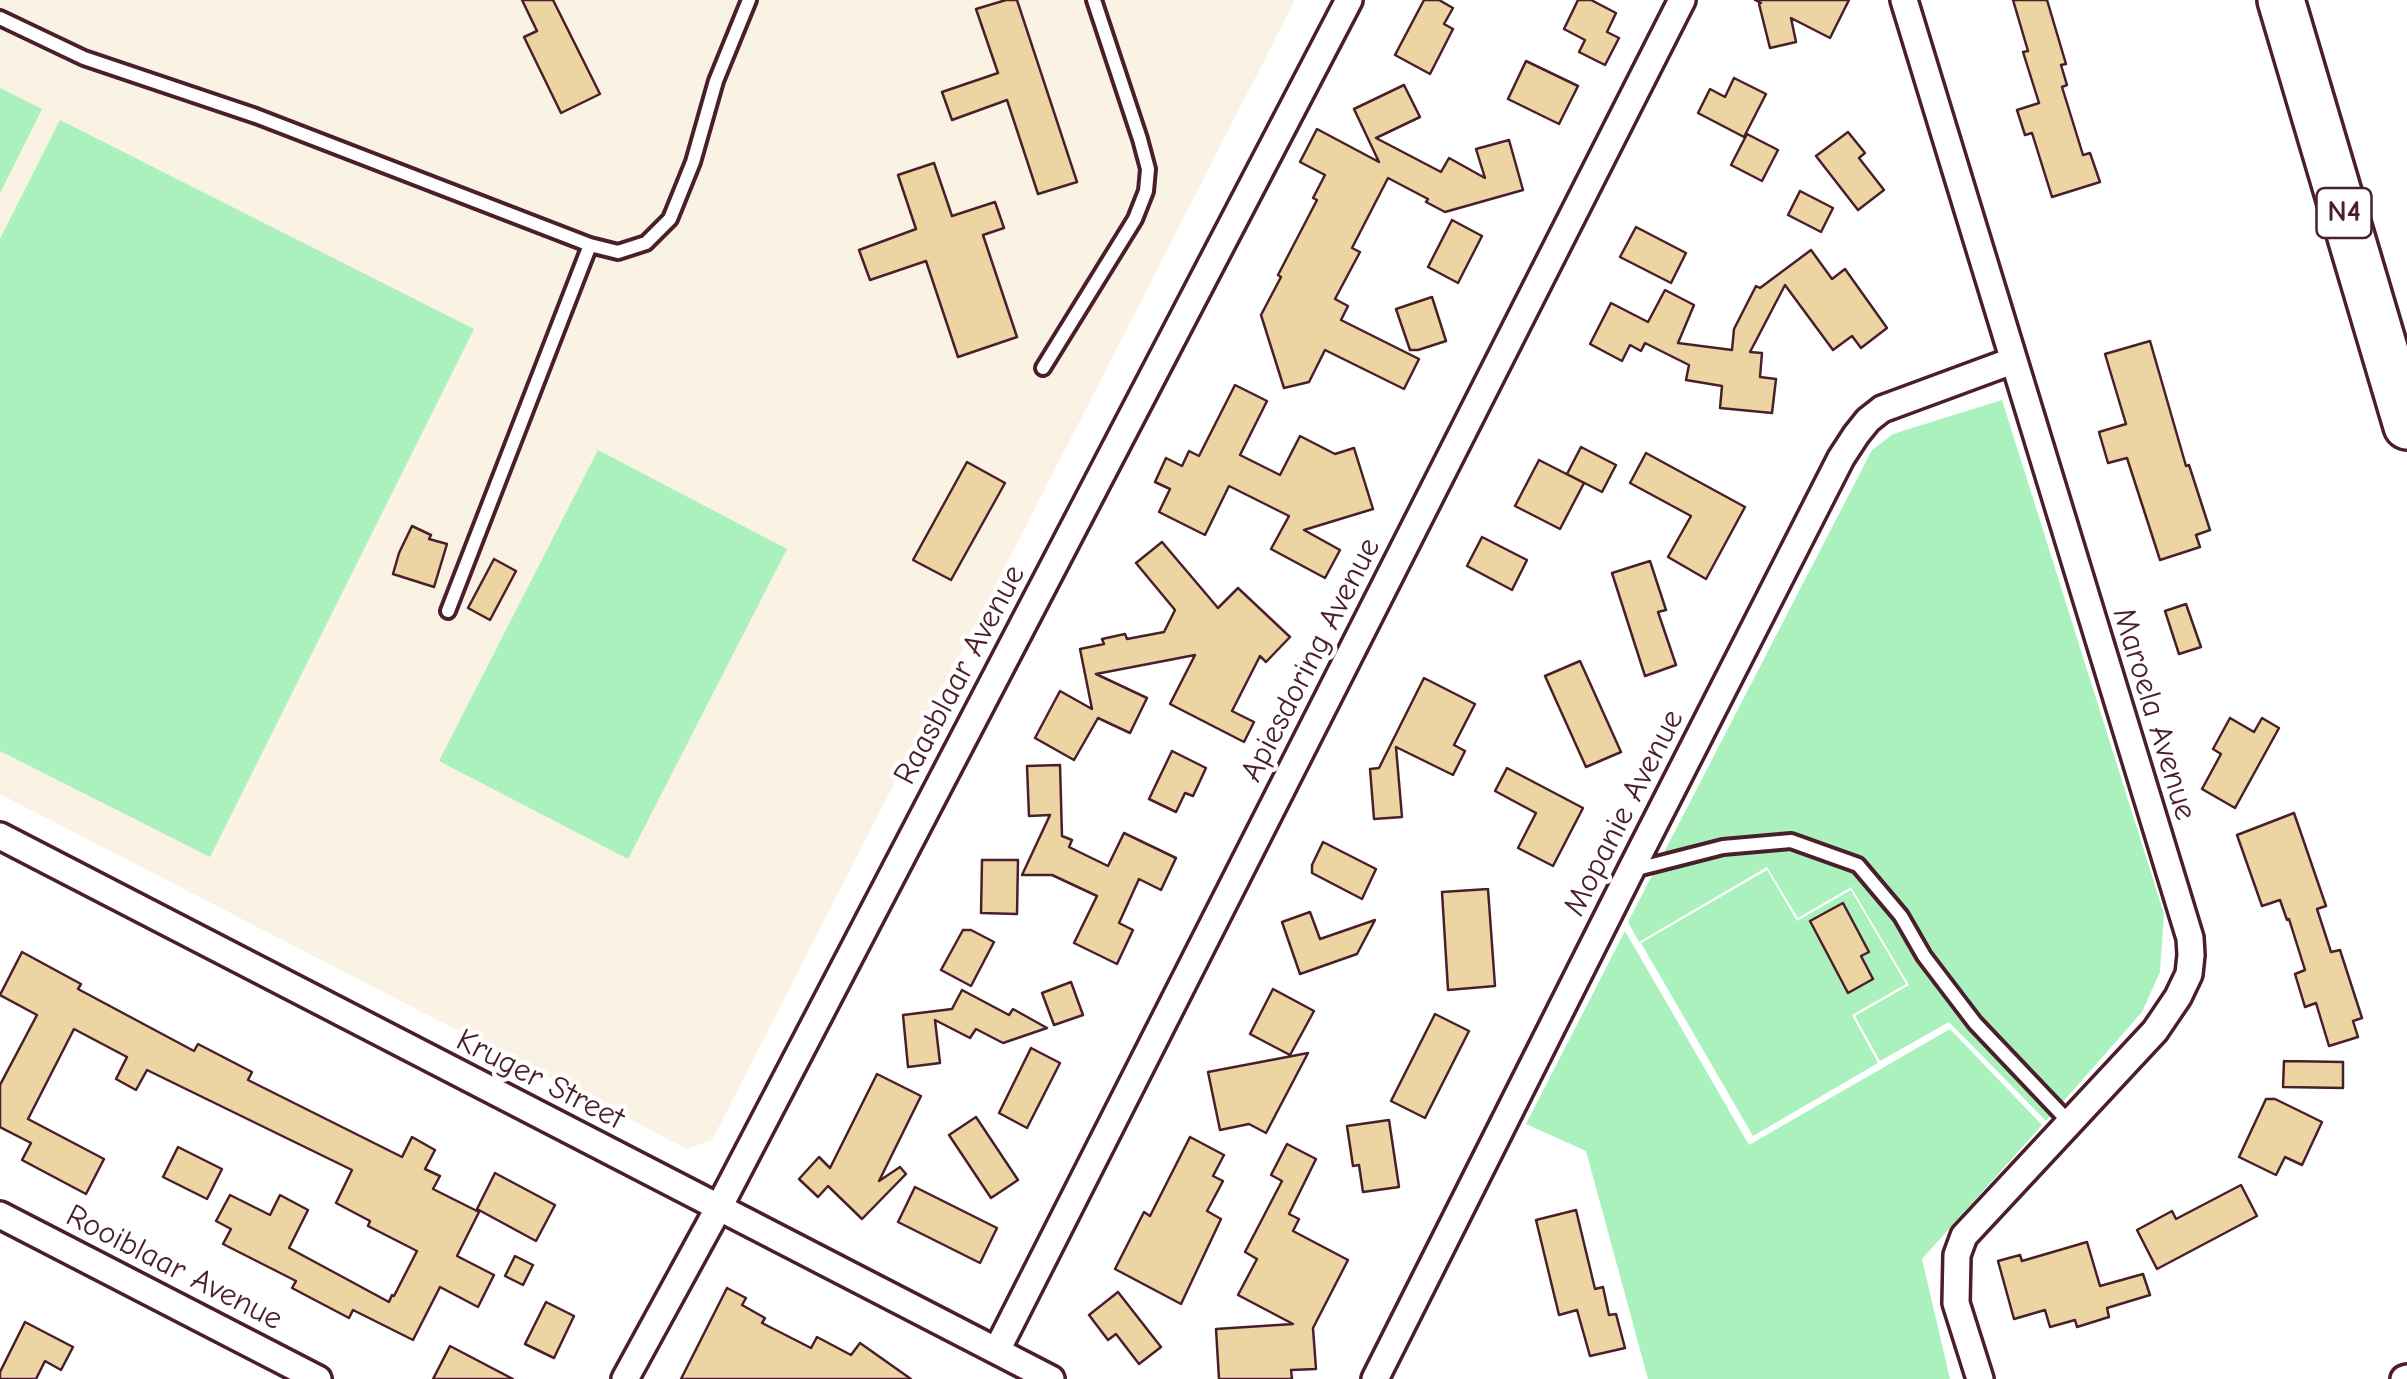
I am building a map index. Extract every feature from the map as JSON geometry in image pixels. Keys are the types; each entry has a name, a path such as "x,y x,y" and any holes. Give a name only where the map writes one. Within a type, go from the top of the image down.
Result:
{"highway":[{"name":"N4","path":"2282,0 2407,426"}],"street":[{"name":"Raasblaar Avenue","path":"625,1379 718,1209 1349,0"},
{"name":"Apiesdoring Avenue","path":"998,1350 1682,0"},
{"name":"Maroela Avenue","path":"1904,0 2190,938 2190,974 2156,1031 1964,1236 1957,1255 1956,1303 1980,1379"},
{"name":"Mopanie Avenue","path":"1375,1379 1856,434 1882,408 2012,361"},
{"name":"Kruger Street","path":"0,836 1052,1379"},
{"name":"Rooiblaar Avenue","path":"0,1216 318,1379"}],"lane":[{"path":"0,18 84,58 256,116 590,245 618,252 646,243 670,219 748,0"},
{"path":"1043,368 1135,219 1146,191 1148,169 1140,139 1094,0"},
{"path":"448,611 590,245"},
{"path":"1631,870 1724,847 1792,841 1858,865 1902,916 1924,956 1975,1023 2070,1123"}],"shaded area":[{"path":"0,0 1295,0 712,1140 687,1149 0,794"}],"green space":[{"path":"0,88 42,109 0,193"},
{"path":"60,120 474,329 210,857 0,751 0,239"},
{"path":"2002,400 2164,914 2160,972 2142,1012 2046,1121 1949,1022 1880,1061 1855,1016 1909,985 1851,887 1798,918 1767,867 1639,942 1628,922 1872,450 1893,434"},
{"path":"598,450 787,549 628,859 439,761"},
{"path":"1767,870 1797,921 1851,890 1906,984 1852,1015 1878,1063 1753,1136 1641,943"},
{"path":"1625,931 1749,1145 1950,1029 2042,1125 1922,1259 1950,1379 1648,1379 1586,1151 1526,1124"}],"building":[{"path":"522,0 553,0 600,94 561,113 524,37 537,31"},
{"path":"1017,0 1077,182 1038,194 1007,100 952,120 942,92 998,73 976,9"},
{"path":"1424,0 1439,0 1453,8 1444,24 1453,29 1430,74 1395,55"},
{"path":"1578,0 1591,0 1616,13 1607,32 1619,38 1605,65 1579,52 1585,40 1564,29"},
{"path":"1755,0 1849,0 1830,38 1791,18 1796,42 1770,48 1761,3"},
{"path":"2013,0 2047,0 2066,64 2061,65 2067,85 2062,87 2083,155 2090,153 2100,182 2052,197 2032,133 2025,135 2017,110 2039,103 2023,52 2028,51"},
{"path":"1526,61 1578,86 1559,124 1508,99"},
{"path":"1734,78 1766,94 1744,137 1698,113 1710,89 1725,97"},
{"path":"1404,85 1420,117 1376,138 1441,172 1449,158 1485,178 1476,149 1509,140 1523,190 1445,212 1388,178 1352,248 1360,252 1335,299 1348,306 1341,320 1419,359 1404,389 1325,350 1309,382 1284,388 1261,315 1317,200 1313,198 1325,175 1300,162 1317,129 1379,162 1354,109"},
{"path":"1848,132 1865,153 1859,158 1884,190 1858,210 1816,156"},
{"path":"1747,134 1778,150 1762,181 1731,165"},
{"path":"934,163 952,216 995,202 1004,228 983,235 1017,337 958,357 926,261 870,280 859,250 916,229 898,175"},
{"path":"1800,191 1833,208 1821,232 1788,215"},
{"path":"1452,220 1482,236 1458,283 1428,267"},
{"path":"1636,227 1686,253 1671,283 1620,257"},
{"path":"1811,250 1832,279 1845,269 1887,328 1861,348 1852,336 1833,350 1785,285 1750,352 1762,353 1760,377 1776,379 1772,413 1720,408 1722,386 1686,380 1689,365 1645,343 1641,351 1630,345 1622,361 1590,344 1611,303 1648,322 1665,290 1694,305 1678,343 1732,350 1734,329 1756,286 1760,288"},
{"path":"1432,297 1446,341 1410,350 1396,309"},
{"path":"2150,341 2186,466 2189,465 2210,530 2196,535 2200,547 2160,560 2127,458 2108,463 2099,432 2126,424 2105,354"},
{"path":"1235,385 1267,401 1240,455 1280,475 1300,436 1335,454 1354,448 1373,509 1304,530 1340,550 1325,578 1271,549 1289,516 1229,486 1205,535 1159,512 1170,489 1155,482 1166,458 1182,466 1189,451 1199,456"},
{"path":"1581,447 1616,465 1602,492 1567,474"},
{"path":"1646,453 1745,507 1706,579 1668,557 1691,516 1630,483"},
{"path":"1539,460 1584,483 1560,529 1515,506"},
{"path":"967,462 1005,483 951,580 913,560"},
{"path":"412,526 431,535 429,539 447,544 434,587 393,574"},
{"path":"1482,537 1527,560 1512,590 1467,566"},
{"path":"1162,542 1218,608 1238,588 1290,637 1266,662 1260,656 1232,711 1254,722 1244,742 1170,704 1195,655 1096,674 1147,698 1130,733 1098,718 1074,760 1035,738 1060,691 1092,709 1080,649 1125,634 1127,639 1164,632 1175,610 1136,563"},
{"path":"494,559 516,571 490,620 468,608"},
{"path":"1650,561 1666,610 1658,612 1676,665 1645,676 1612,573"},
{"path":"2186,604 2201,647 2179,654 2165,611"},
{"path":"1580,661 1621,752 1586,767 1545,676"},
{"path":"1424,678 1475,704 1454,745 1465,751 1453,775 1396,747 1402,817 1374,819 1370,769 1379,768"},
{"path":"2230,718 2254,732 2262,718 2279,728 2235,808 2202,789 2221,754 2213,749"},
{"path":"1172,751 1206,768 1193,796 1185,793 1176,812 1149,799"},
{"path":"1060,765 1062,836 1072,840 1069,847 1108,866 1124,833 1176,858 1161,890 1139,879 1119,923 1133,930 1117,964 1074,943 1097,896 1052,875 1022,875 1050,815 1029,816 1027,766"},
{"path":"1507,768 1583,808 1553,866 1518,848 1536,813 1495,791"},
{"path":"2294,813 2326,906 2317,909 2331,952 2340,950 2362,1018 2353,1021 2358,1037 2329,1046 2316,1003 2305,1007 2295,974 2305,970 2289,919 2280,900 2262,906 2237,835"},
{"path":"1323,842 1376,869 1362,899 1312,873"},
{"path":"982,860 1018,860 1017,914 981,913"},
{"path":"1488,889 1495,986 1448,990 1442,892"},
{"path":"1843,903 1869,952 1861,956 1873,979 1848,993 1810,921"},
{"path":"1310,912 1320,939 1375,920 1357,954 1300,974 1282,922"},
{"path":"963,930 994,942 971,986 941,970"},
{"path":"22,952 81,984 78,989 194,1051 198,1044 252,1072 248,1080 402,1157 412,1137 435,1150 425,1169 440,1176 433,1189 479,1212 457,1256 494,1275 478,1307 440,1287 413,1340 353,1310 349,1318 292,1288 296,1281 223,1244 231,1229 216,1221 230,1195 270,1215 280,1195 308,1210 289,1248 389,1302 417,1251 368,1226 370,1221 336,1203 352,1170 147,1070 136,1090 116,1079 127,1057 74,1029 28,1119 104,1159 86,1194 22,1160 31,1143 0,1127 0,1085 37,1015 0,995"},
{"path":"1071,982 1083,1015 1054,1025 1042,993"},
{"path":"1273,989 1314,1011 1290,1055 1250,1034"},
{"path":"962,990 1009,1015 1013,1009 1047,1028 1003,1043 976,1029 970,1038 935,1020 940,1063 908,1067 903,1015 952,1009"},
{"path":"1435,1014 1469,1031 1425,1118 1391,1101"},
{"path":"1031,1048 1060,1063 1027,1128 999,1113"},
{"path":"1308,1053 1266,1133 1249,1124 1220,1130 1208,1072"},
{"path":"2284,1061 2343,1062 2343,1088 2283,1087"},
{"path":"877,1074 921,1096 879,1181 900,1167 906,1174 862,1219 828,1186 818,1197 799,1179 819,1157 830,1168"},
{"path":"2266,1099 2275,1099 2322,1122 2302,1165 2285,1157 2276,1175 2239,1157"},
{"path":"976,1117 1018,1180 991,1198 949,1135"},
{"path":"1389,1120 1399,1187 1363,1192 1359,1165 1353,1166 1347,1126"},
{"path":"1190,1137 1224,1155 1213,1176 1223,1181 1207,1211 1221,1219 1181,1304 1115,1269 1144,1212 1150,1216"},
{"path":"1287,1144 1316,1159 1289,1214 1299,1219 1293,1231 1348,1260 1313,1328 1316,1369 1291,1370 1292,1379 1219,1379 1216,1329 1293,1324 1238,1295 1257,1259 1245,1252 1282,1181 1271,1175"},
{"path":"178,1147 222,1169 207,1199 163,1177"},
{"path":"495,1173 555,1205 536,1241 477,1209"},
{"path":"2241,1185 2257,1216 2157,1269 2137,1230 2172,1211 2176,1219"},
{"path":"915,1187 997,1228 980,1263 898,1222"},
{"path":"1576,1210 1595,1289 1603,1287 1609,1315 1616,1314 1625,1348 1590,1356 1577,1310 1559,1315 1536,1220"},
{"path":"2087,1242 2100,1286 2143,1274 2150,1295 2107,1308 2109,1317 2077,1327 2075,1320 2050,1327 2045,1310 2014,1319 1998,1261 2020,1255 2022,1261"},
{"path":"515,1256 533,1265 523,1285 505,1276"},
{"path":"727,1288 746,1298 742,1305 765,1318 762,1323 811,1348 817,1337 851,1355 860,1343 911,1379 681,1379"},
{"path":"1118,1292 1161,1347 1139,1364 1116,1334 1108,1340 1089,1315"},
{"path":"546,1302 574,1316 554,1358 525,1344"},
{"path":"25,1322 73,1347 61,1370 45,1361 36,1379 0,1379 0,1372"},
{"path":"450,1346 513,1379 433,1379"}]}
